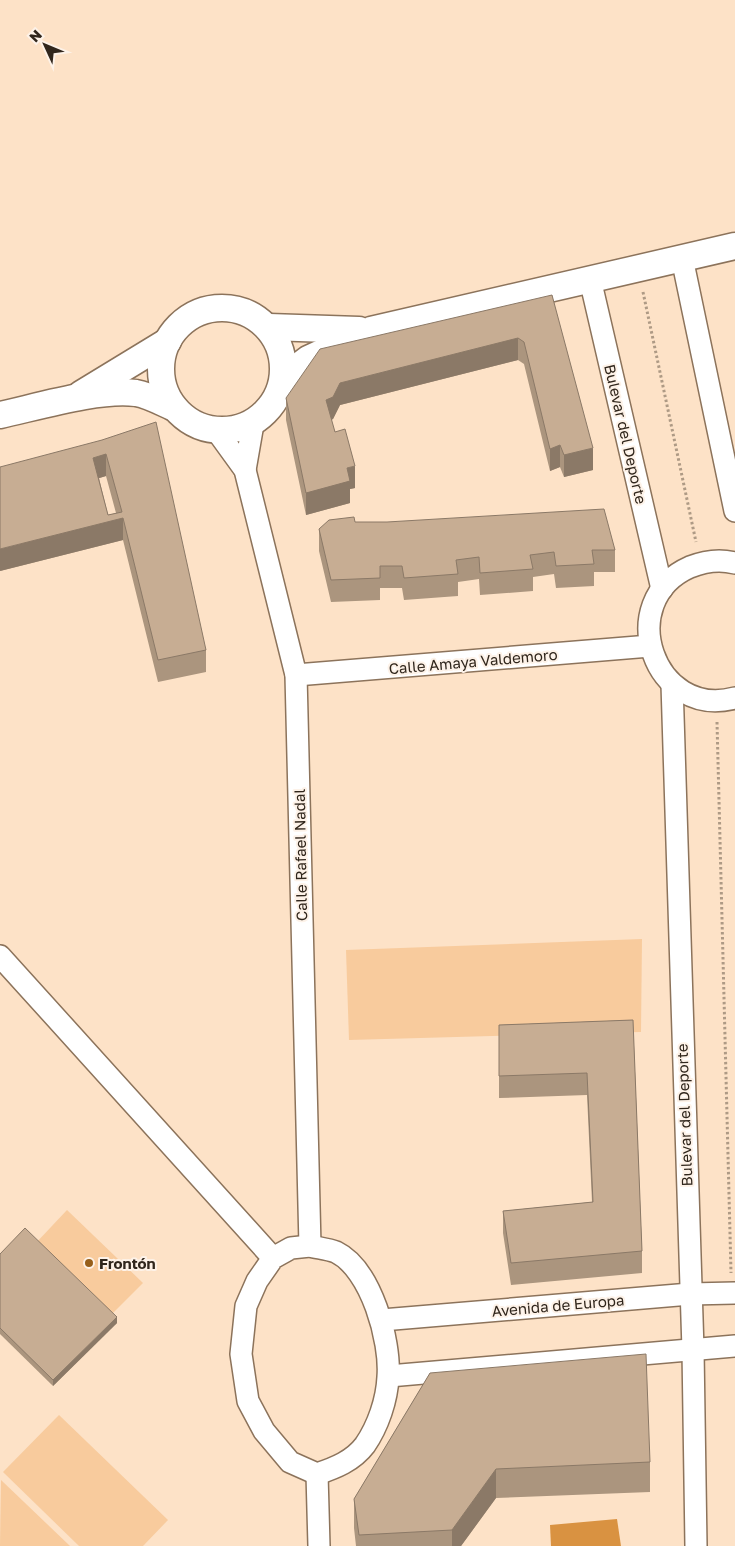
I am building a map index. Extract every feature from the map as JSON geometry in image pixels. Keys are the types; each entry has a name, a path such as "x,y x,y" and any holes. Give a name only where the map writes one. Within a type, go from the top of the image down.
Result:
{"street":[{"path":"283,378 321,352 371,330 735,246"},
{"path":"682,258 735,511"},
{"name":"Bulevar del Deporte","path":"590,279 662,589"},
{"path":"0,415 76,398 124,393 138,394 172,407 195,424 216,430 235,429 253,424 276,399 283,378 280,344 270,328 254,315 235,309 215,308 196,314 180,325 168,342 162,358 161,375 164,392 172,407"},
{"path":"270,328 371,330"},
{"path":"76,398 168,342"},
{"name":"Calle Rafael Nadal","path":"253,424 246,470 296,675 310,1246"},
{"name":"Calle Rafael Nadal","path":"216,430 246,470"},
{"path":"735,563 724,560 700,563 679,572 662,589 652,606 648,626 650,646 658,667 672,684 688,694 708,700 735,698"},
{"name":"Calle Amaya Valdemoro","path":"296,675 650,646"},
{"name":"Bulevar del Deporte","path":"672,684 693,1350 696,1546"},
{"path":"0,956 273,1258"},
{"path":"310,1246 336,1252 354,1267 382,1320 388,1376 380,1415 364,1446 341,1466 317,1474 290,1462 264,1431 248,1401 241,1354 246,1306 257,1281 273,1258 291,1248 310,1246"},
{"name":"Avenida de Europa","path":"382,1320 690,1294 733,1284"},
{"path":"388,1376 735,1346"},
{"path":"317,1474 319,1546"}],"path":[{"path":"642,288 700,563"},
{"path":"717,713 733,1284"}],"shaded area":[{"path":"642,939 641,1032 349,1040 346,950"},
{"name":"Frontón","path":"67,1210 143,1283 110,1316 35,1244"},
{"path":"59,1415 168,1520 143,1546 79,1546 3,1472"},
{"path":"1,1480 70,1546 0,1546"},
{"path":"617,1519 621,1546 551,1546 550,1525"}],"building":[{"path":"552,295 593,448 564,455 560,445 550,449 524,342 518,338 340,383 333,397 326,400 335,432 345,429 355,466 347,468 350,481 306,493 286,398 320,349"},
{"path":"156,422 206,650 158,660 123,518 0,549 0,467 102,440","holes":["106,454 122,512 108,515 93,458"]},
{"path":"604,509 615,550 592,550 594,564 556,566 554,552 530,555 533,569 480,573 479,557 456,560 458,574 404,578 402,566 380,566 380,578 331,580 319,529 329,520 354,517 355,522 387,522"},
{"path":"633,1020 642,1251 511,1263 503,1211 593,1202 587,1073 499,1076 499,1025"},
{"path":"25,1228 117,1317 53,1380 0,1328 0,1254"},
{"path":"646,1354 650,1462 496,1469 452,1530 359,1535 354,1499 430,1373"}],"place":[{"name":"Frontón","path":"89,1263"}]}
